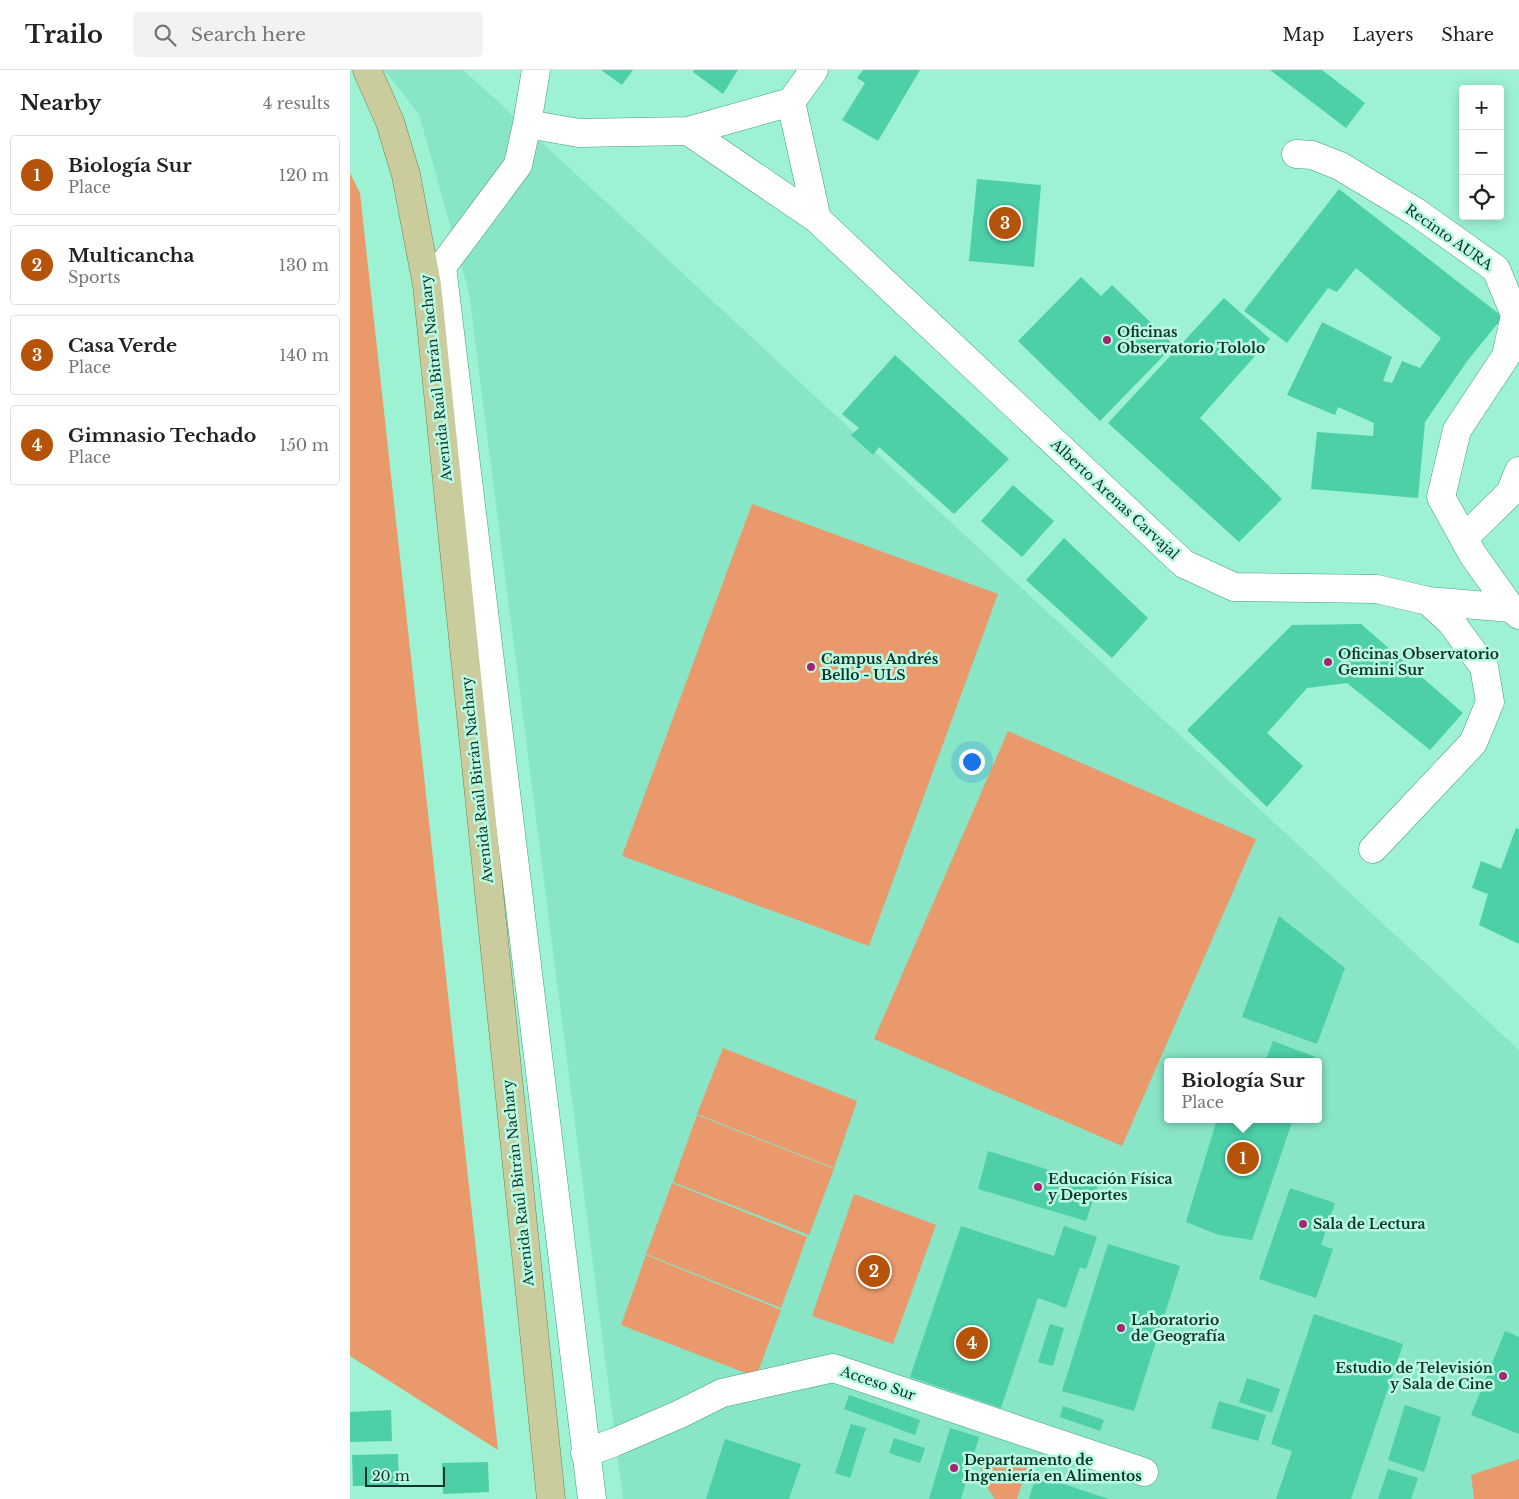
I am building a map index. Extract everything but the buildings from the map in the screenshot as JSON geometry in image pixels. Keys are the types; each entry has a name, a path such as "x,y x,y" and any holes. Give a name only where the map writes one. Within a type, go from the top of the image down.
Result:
{"main road":[{"name":"Avenida Raúl Bitrán Nachary","path":"367,70 390,122 406,175 427,285 551,1499"}],"lane":[{"path":"536,70 518,166 442,267 592,1499"},
{"path":"527,124 579,133 688,131 791,102 814,70"},
{"path":"791,102 817,219"},
{"name":"Alberto Arenas Carvajal","path":"688,131 817,219 1184,564 1234,587 1376,589 1428,602 1516,611"},
{"name":"Recinto AURA","path":"1296,154 1312,155 1340,166 1416,212 1496,269 1515,315 1513,348 1458,430 1441,497 1473,555 1516,611"},
{"path":"1464,538 1510,493 1519,471"},
{"path":"1373,849 1473,743 1490,702 1484,667 1451,622 1428,602"},
{"name":"Acceso Sur","path":"586,1453 680,1414 722,1392 833,1368 1144,1472"}],"shaded area":[{"name":"Campus Andrés Bello - ULS","path":"384,70 463,70 1519,1050 1519,1499 623,1499 469,293 419,114"},
{"path":"350,173 360,193 498,1450 350,1356"},
{"path":"752,504 998,594 869,946 622,856"},
{"path":"1008,731 1256,839 1122,1146 874,1039"},
{"path":"723,1048 857,1101 834,1168 697,1114"},
{"path":"697,1115 834,1169 809,1235 673,1182"},
{"path":"672,1183 807,1237 781,1308 646,1254"},
{"path":"854,1194 936,1225 893,1344 812,1316"},
{"path":"646,1255 781,1310 756,1377 621,1325"},
{"path":"987,1453 1027,1468 1017,1499 995,1499 979,1476"},
{"path":"1519,1459 1519,1499 1474,1499 1471,1475"}],"place":[{"name":"Casa Verde","path":"1005,223"},
{"name":"Oficinas Observatorio Tololo","path":"1107,340"},
{"name":"Oficinas Observatorio Gemini Sur","path":"1328,662"},
{"name":"Campus Andrés Bello - ULS","path":"811,667"},
{"name":"Biología Sur","path":"1243,1158"},
{"name":"Educación Física y Deportes","path":"1038,1187"},
{"name":"Sala de Lectura","path":"1303,1224"},
{"name":"Multicancha","path":"874,1271"},
{"name":"Laboratorio de Geografía","path":"1121,1328"},
{"name":"Gimnasio Techado","path":"972,1343"},
{"name":"Estudio de Televisión y Sala de Cine","path":"1503,1376"},
{"name":"Departamento de Ingeniería en Alimentos","path":"954,1468"}]}
